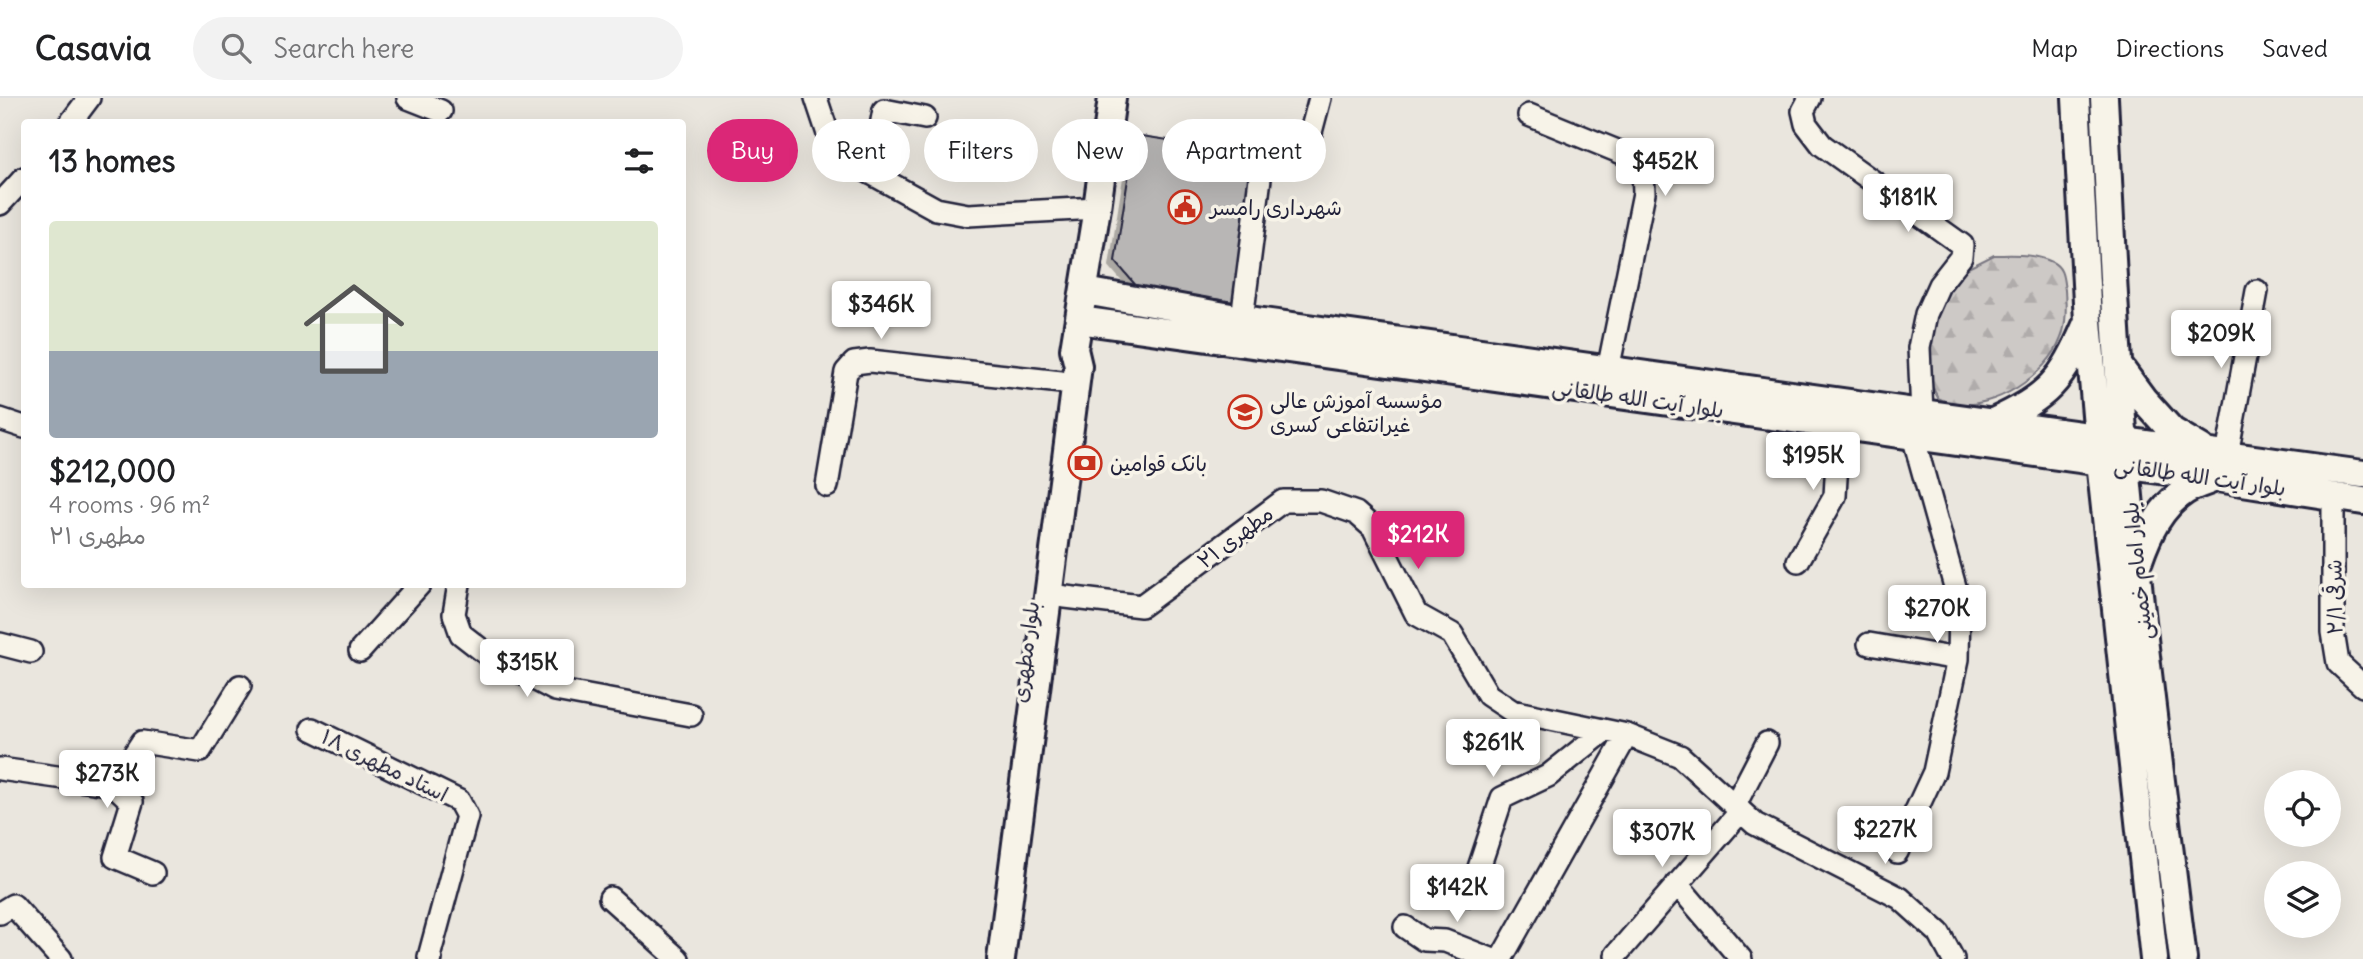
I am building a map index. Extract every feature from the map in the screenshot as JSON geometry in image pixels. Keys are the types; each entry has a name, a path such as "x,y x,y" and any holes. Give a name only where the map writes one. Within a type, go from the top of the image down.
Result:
{"main road":[{"name":"بلوار مطهری","path":"985,959 1059,452 1078,366 1074,349 1085,291 1112,98"},
{"name":"بلوار امام خمینی","path":"2076,98 2088,321 2136,569 2183,959"},
{"name":"بلوار امام خمینی","path":"2104,98 2118,363 2112,452 2132,776 2154,959"},
{"name":"بلوار آیت الله طالقانی","path":"1085,291 1242,319 1608,370 1762,403 1839,425 1991,423 2112,452"},
{"name":"بلوار آیت الله طالقانی","path":"1079,320 1762,403 2112,452 2363,474"},
{"path":"1991,423 2025,407 2051,388 2072,357 2088,321"},
{"name":"بلوار مطهری","path":"1001,959 1049,595 1059,452 1060,382 1066,361 1074,349"},
{"path":"2118,363 2143,399 2172,431 2217,462 2163,511 2149,532 2136,569"},
{"name":"بلوار آیت الله طالقانی","path":"2217,462 2333,496 2363,501"},
{"path":"2132,776 2161,775"}],"street":[{"path":"73,119 89,98"},
{"path":"408,98 442,111"},
{"path":"816,98 823,119"},
{"path":"1242,319 1263,155 1295,160 1306,151 1320,98"},
{"path":"1810,98 1803,111 1806,124 1822,145 1894,195 1926,222 1962,245 1961,257 1939,285 1926,314 1919,348 1918,425 1959,601 1958,659 1934,772 1896,852"},
{"path":"882,119 884,110 925,118"},
{"path":"1529,115 1627,155 1643,169 1644,193 1608,370"},
{"path":"0,204 21,181"},
{"path":"887,182 936,209 968,215 1097,208"},
{"path":"2217,462 2257,291"},
{"path":"827,486 846,372 854,363 870,361 1060,382"},
{"path":"0,419 21,426"},
{"path":"1798,561 1835,496 1839,425"},
{"name":"شرقی ۲/۱","path":"2333,496 2333,632 2338,663 2363,686"},
{"name":"مطهری ۲۱","path":"1049,595 1141,606 1283,501 1321,501 1356,513 1373,528 1416,614 1452,634 1488,695 1512,711 1627,736 1680,756 1744,813 1900,898 1939,933 1953,959"},
{"path":"360,651 416,588"},
{"path":"458,588 454,614 461,634 488,655 555,690 691,715"},
{"path":"0,644 31,652"},
{"path":"1869,644 1958,659"},
{"path":"114,785 142,742 200,751 240,686"},
{"name":"استاد مطهری ۱۸","path":"312,729 459,802 467,816 429,957 431,959"},
{"path":"1470,895 1503,798 1548,776 1604,731"},
{"path":"1501,959 1627,736"},
{"path":"1616,955 1677,884 1744,813 1767,743"},
{"path":"0,769 114,785 132,802 115,857 153,873"},
{"path":"1677,884 1741,959"},
{"path":"610,898 678,959"},
{"path":"0,913 13,905 61,959"},
{"path":"1405,927 1424,940 1445,941 1491,959"}],"green space":[{"path":"1994,255 2038,257 2059,267 2065,290 2066,314 2063,332 2054,352 2044,365 2017,388 1985,402 1951,404 1938,398 1926,374 1926,331 1938,297 1958,273"}],"building":[{"name":"شهرداری رامسر","path":"1148,137 1162,139 1162,182 1251,182 1234,302 1138,288 1115,261 1128,182 1148,182"}],"place":[{"name":"شهرداری رامسر","path":"1185,207"},
{"name":"مؤسسه آموزش عالی غیرانتفاعی کسری","path":"1245,412"},
{"name":"بانک قوامین","path":"1085,463"}]}
